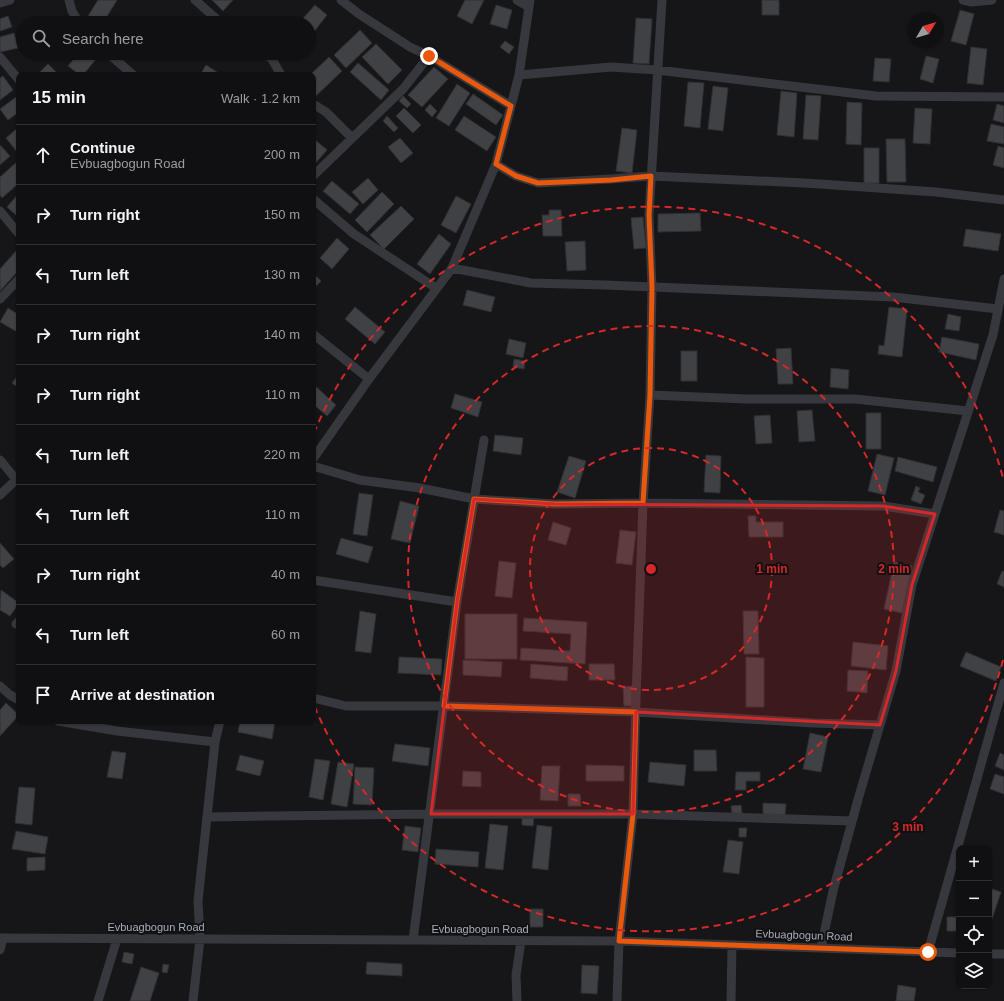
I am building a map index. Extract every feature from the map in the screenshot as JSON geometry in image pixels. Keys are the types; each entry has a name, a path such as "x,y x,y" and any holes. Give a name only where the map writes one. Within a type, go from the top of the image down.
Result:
{"street":[{"path":"0,3 10,0"},
{"path":"69,0 75,16"},
{"path":"195,0 213,16"},
{"path":"341,0 359,14 410,47 429,56 511,106"},
{"path":"316,455 369,379 452,268 496,164 519,75 529,3 517,0"},
{"path":"617,1001 619,941 633,814 643,503 650,395 652,287 649,215 662,0"},
{"path":"963,0 972,2 992,0"},
{"path":"316,173 403,88 429,56"},
{"path":"0,57 16,76"},
{"path":"116,60 130,72"},
{"path":"273,60 279,72"},
{"path":"519,75 611,67 657,70 876,96 1004,97"},
{"path":"316,106 326,112 352,138"},
{"path":"496,164 516,176 538,183 611,180 651,176 805,183 936,192 1004,200"},
{"path":"316,202 354,234 436,288"},
{"path":"0,211 16,230"},
{"path":"452,268 531,284 652,287 893,297 998,309"},
{"path":"821,948 833,891 896,671 912,585 993,335 1004,279"},
{"path":"0,299 16,282"},
{"path":"316,336 369,379"},
{"path":"650,395 746,399 855,399 968,411"},
{"path":"413,940 431,814 457,602 484,440"},
{"path":"0,460 16,478"},
{"path":"316,467 360,480 420,488 474,499 555,504 643,503 883,506 935,514"},
{"path":"0,495 16,482"},
{"path":"316,580 457,602"},
{"path":"928,952 1004,683"},
{"path":"0,686 16,698"},
{"path":"316,699 346,706 444,706 636,712 880,725"},
{"path":"76,724 117,731 216,742"},
{"path":"193,1001 200,939 198,901 216,742 219,724"},
{"path":"207,817 431,814 633,814 852,822"},
{"path":"0,950 1,938"},
{"name":"Evbuagbogun Road","path":"1,938 619,941 956,953"},
{"path":"98,1001 117,939"},
{"path":"517,1001 516,975 521,941"},
{"path":"731,1001 732,945"},
{"path":"992,954 1004,954"}],"highlighted area":[{"path":"474,499 555,504 883,506 935,514 912,585 896,671 880,725 636,712 633,814 431,814 457,602"}],"building":[{"path":"98,0 117,0 107,16 88,16"},
{"path":"212,0 233,0 223,11"},
{"path":"465,0 484,0 472,24 457,16"},
{"path":"762,0 779,0 779,15 762,15"},
{"path":"315,5 327,15 316,29 316,16 305,16"},
{"path":"496,5 512,10 507,29 490,24"},
{"path":"960,10 974,14 966,45 951,41"},
{"path":"8,16 12,27 0,31 0,19"},
{"path":"636,18 652,19 649,64 633,63"},
{"path":"360,30 372,43 346,68 334,55"},
{"path":"14,33 16,48 0,52 0,37"},
{"path":"505,41 514,47 509,54 500,47"},
{"path":"376,44 402,70 388,84 362,57"},
{"path":"971,47 987,49 983,85 967,83"},
{"path":"926,56 939,59 933,83 920,79"},
{"path":"329,57 342,71 316,96 316,72 313,72"},
{"path":"875,58 891,59 889,82 873,81"},
{"path":"73,60 95,60 85,72 76,72 68,66"},
{"path":"358,63 389,90 381,100 350,72"},
{"path":"48,64 56,72 40,72"},
{"path":"206,65 217,72 202,72"},
{"path":"434,67 448,79 422,107 408,95"},
{"path":"3,76 13,90 0,100 0,78"},
{"path":"688,82 704,83 700,128 684,126"},
{"path":"457,84 470,93 449,126 436,118"},
{"path":"713,86 728,88 723,131 708,129"},
{"path":"781,91 797,93 794,137 777,135"},
{"path":"473,94 503,115 496,125 466,104"},
{"path":"806,95 821,96 818,140 803,139"},
{"path":"403,96 411,104 407,108 399,101"},
{"path":"16,97 16,114 8,120 0,109"},
{"path":"847,102 862,103 861,145 846,144"},
{"path":"430,104 437,111 432,117 425,110"},
{"path":"997,104 1004,106 1004,123 993,120"},
{"path":"404,108 421,125 413,133 396,116"},
{"path":"915,108 932,109 930,144 913,143"},
{"path":"387,116 398,128 394,132 383,121"},
{"path":"464,116 496,137 487,151 455,130"},
{"path":"991,124 1004,127 1004,144 987,141"},
{"path":"622,128 637,130 632,173 616,171"},
{"path":"16,130 16,151 6,138"},
{"path":"400,138 413,153 401,163 388,147"},
{"path":"886,139 905,139 906,182 887,182"},
{"path":"316,141 327,150 316,163"},
{"path":"0,145 10,156 0,165"},
{"path":"998,146 1004,148 1004,168 993,165"},
{"path":"864,148 879,148 879,183 864,183"},
{"path":"16,163 16,186 2,198 0,195 0,177"},
{"path":"368,178 378,190 363,204 352,192"},
{"path":"332,181 359,204 350,214 323,191"},
{"path":"382,192 394,204 367,232 355,220"},
{"path":"16,196 16,215 7,207"},
{"path":"456,196 471,204 456,233 441,225"},
{"path":"401,206 414,219 384,249 370,235"},
{"path":"549,210 561,210 562,236 543,236 542,215 549,215"},
{"path":"700,213 701,231 658,232 658,214"},
{"path":"643,217 646,248 634,249 631,218"},
{"path":"966,229 1001,234 998,251 963,246"},
{"path":"439,234 451,244 430,274 417,264"},
{"path":"337,238 349,249 332,269 320,258"},
{"path":"585,241 586,270 567,271 565,242"},
{"path":"16,251 16,273 0,291 0,269"},
{"path":"316,276 321,281 316,286"},
{"path":"467,290 495,297 491,312 463,305"},
{"path":"355,307 385,332 375,344 345,319"},
{"path":"889,307 907,309 902,357 878,354 879,345 884,346"},
{"path":"8,308 16,313 16,331 0,322"},
{"path":"948,314 961,317 959,331 945,329"},
{"path":"942,337 979,344 976,360 939,352"},
{"path":"509,339 526,343 523,358 506,354"},
{"path":"791,348 793,384 778,384 776,349"},
{"path":"681,351 697,351 697,381 681,381"},
{"path":"514,359 525,361 524,369 513,367"},
{"path":"831,368 849,370 848,389 830,387"},
{"path":"16,378 16,386 12,383"},
{"path":"316,387 336,405 327,416 316,407"},
{"path":"455,394 482,402 478,417 451,408"},
{"path":"812,410 815,441 799,442 797,411"},
{"path":"866,413 881,413 881,449 866,449"},
{"path":"770,415 772,443 756,444 754,416"},
{"path":"495,435 523,438 521,455 493,451"},
{"path":"877,454 894,458 885,495 868,491"},
{"path":"706,455 721,456 720,493 704,492"},
{"path":"569,456 586,461 575,498 557,492"},
{"path":"898,457 937,467 933,482 895,471"},
{"path":"916,486 920,488 918,492 925,495 921,504 911,500"},
{"path":"359,493 373,495 367,536 353,534"},
{"path":"400,501 419,506 410,543 391,539"},
{"path":"1000,510 1004,511 1004,535 994,532"},
{"path":"748,516 756,516 756,522 783,522 783,537 749,537"},
{"path":"553,522 571,528 566,545 548,540"},
{"path":"620,530 636,532 632,565 616,563"},
{"path":"341,538 373,547 368,563 336,554"},
{"path":"0,543 14,559 3,568 0,565"},
{"path":"499,561 516,563 512,598 495,596"},
{"path":"894,562 912,566 902,613 884,609"},
{"path":"1002,571 1004,572 1004,587 997,584"},
{"path":"1,590 16,601 16,607 10,616 0,610"},
{"path":"360,611 376,614 371,653 355,651"},
{"path":"743,611 758,611 759,654 744,654"},
{"path":"465,614 517,614 517,659 465,659"},
{"path":"524,618 587,622 585,664 520,660 521,648 570,651 571,634 523,631"},
{"path":"853,642 888,646 886,670 851,666"},
{"path":"966,652 1001,667 996,681 960,666"},
{"path":"399,657 442,659 441,675 398,673"},
{"path":"746,657 764,658 764,707 746,707"},
{"path":"463,660 502,662 501,677 463,675"},
{"path":"531,664 568,667 567,681 530,678"},
{"path":"589,664 614,664 615,680 589,680"},
{"path":"848,670 868,671 867,693 847,691"},
{"path":"632,686 632,706 624,706 623,687"},
{"path":"6,703 16,712 16,718 0,736 0,710"},
{"path":"239,724 274,724 272,739 238,732"},
{"path":"810,733 828,737 821,772 803,769"},
{"path":"395,744 430,748 428,766 392,761"},
{"path":"694,750 716,750 717,771 694,771"},
{"path":"112,751 126,753 122,779 107,777"},
{"path":"1000,753 1004,755 1004,770 995,766"},
{"path":"240,755 264,761 260,776 236,770"},
{"path":"315,759 330,761 323,800 309,797"},
{"path":"338,762 354,764 347,807 331,804"},
{"path":"650,762 686,765 684,786 648,782"},
{"path":"586,765 624,766 624,781 586,781"},
{"path":"542,766 560,766 558,801 540,800"},
{"path":"355,767 374,768 372,805 353,804"},
{"path":"463,771 481,772 481,787 462,786"},
{"path":"736,772 760,772 760,781 746,781 746,790 735,790"},
{"path":"995,774 1004,777 1004,794 990,789"},
{"path":"19,787 35,788 32,825 15,823"},
{"path":"568,794 580,794 581,806 568,806"},
{"path":"763,803 786,804 785,815 763,814"},
{"path":"741,805 742,813 732,814 731,806"},
{"path":"522,818 534,818 533,826 522,825"},
{"path":"490,824 508,826 503,870 485,868"},
{"path":"537,825 552,827 548,870 532,868"},
{"path":"405,826 421,828 418,852 402,850"},
{"path":"739,828 747,828 746,837 739,837"},
{"path":"16,831 48,837 45,854 12,849"},
{"path":"728,840 743,842 739,874 723,872"},
{"path":"436,849 479,852 478,867 435,864"},
{"path":"45,857 45,870 27,871 27,858"},
{"path":"992,889 1001,892 992,919"},
{"path":"530,909 543,909 543,927 530,927"},
{"path":"947,917 956,917 956,931 947,931"},
{"path":"124,952 134,954 132,964 122,962"},
{"path":"367,962 402,964 402,976 366,974"},
{"path":"163,964 169,965 167,973 162,972"},
{"path":"582,965 599,966 597,994 581,993"},
{"path":"141,967 159,973 150,1001 130,1001"},
{"path":"898,985 916,988 914,1001 896,1001"}],"route":[{"path":"429,56 511,106 496,164 516,176 538,183 611,180 651,176 649,215 652,287 650,395 643,503 555,504 474,499 457,602 444,706 636,712 633,814 619,941 928,952"}]}
